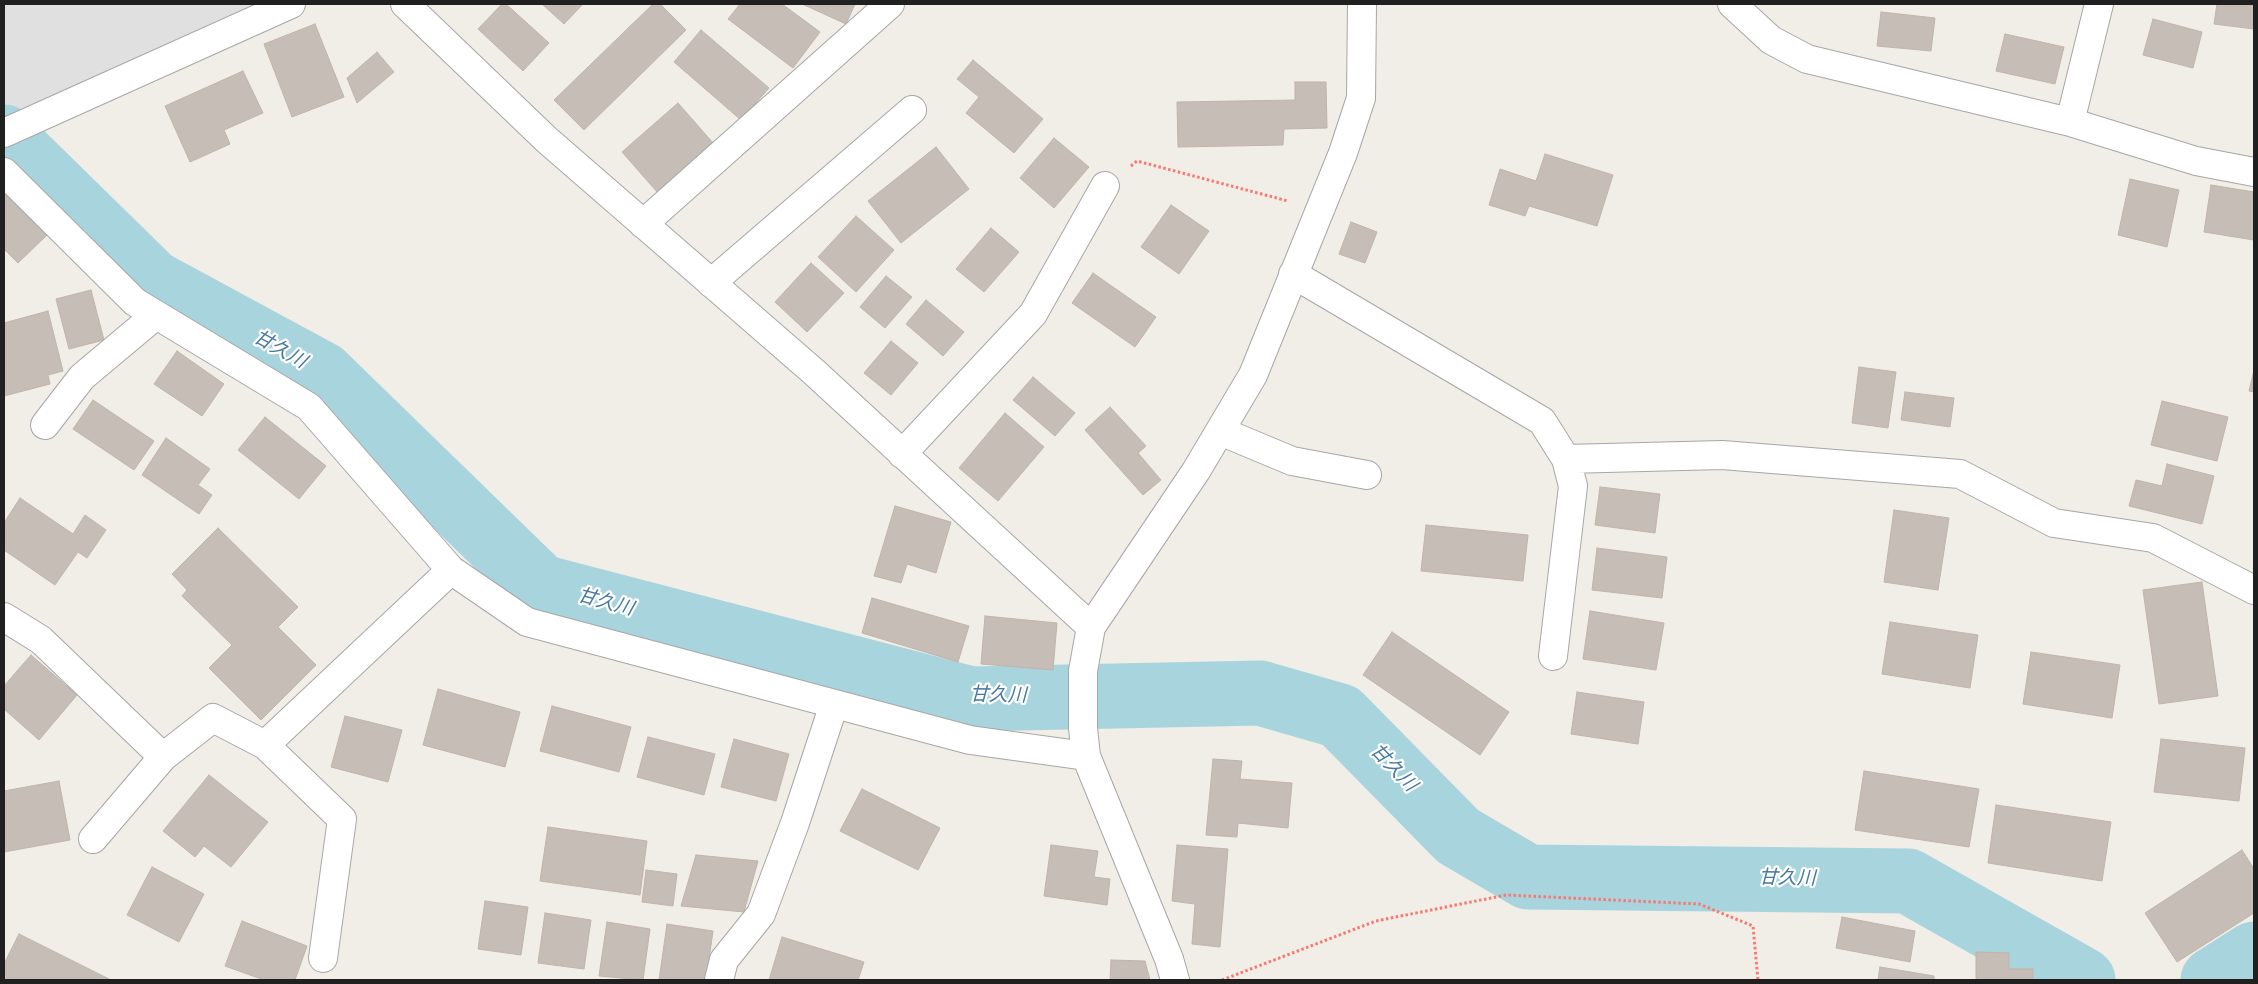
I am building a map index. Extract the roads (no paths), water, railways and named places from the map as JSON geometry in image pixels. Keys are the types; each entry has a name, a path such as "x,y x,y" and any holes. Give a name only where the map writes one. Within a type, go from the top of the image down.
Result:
{"street":[{"path":"7,131 291,4"},
{"path":"405,4 547,140 814,372 1091,627"},
{"path":"643,224 890,4"},
{"path":"1175,980 1169,960 1086,756 1083,728 1083,671 1091,627 1196,470 1253,375 1343,153 1360,98 1362,4"},
{"path":"1732,4 1771,40 1807,59 2070,122 2196,161 2254,172"},
{"path":"2070,122 2099,4"},
{"path":"712,283 912,110"},
{"path":"4,172 135,302 309,407 451,570 527,622 970,740 1086,756"},
{"path":"902,454 1033,314 1105,186"},
{"path":"1293,274 1542,421 1566,460 1573,486 1554,656"},
{"path":"45,425 82,377 156,315"},
{"path":"1220,431 1292,461 1366,475"},
{"path":"1566,460 1722,455 1960,474 2054,523 2152,538 2254,590"},
{"path":"265,745 451,570"},
{"path":"4,617 41,640 163,757"},
{"path":"719,980 724,960 761,914 795,823 834,704"},
{"path":"93,839 163,757 213,718 265,745 342,819 324,958"}],"waterway":[{"name":"甘久川","path":"4,137 152,282 322,374 541,587 971,699 1260,693 1340,716 1458,836 1528,877 1908,881 2083,980"},
{"name":"甘久川","path":"2213,980 2254,954"}]}
